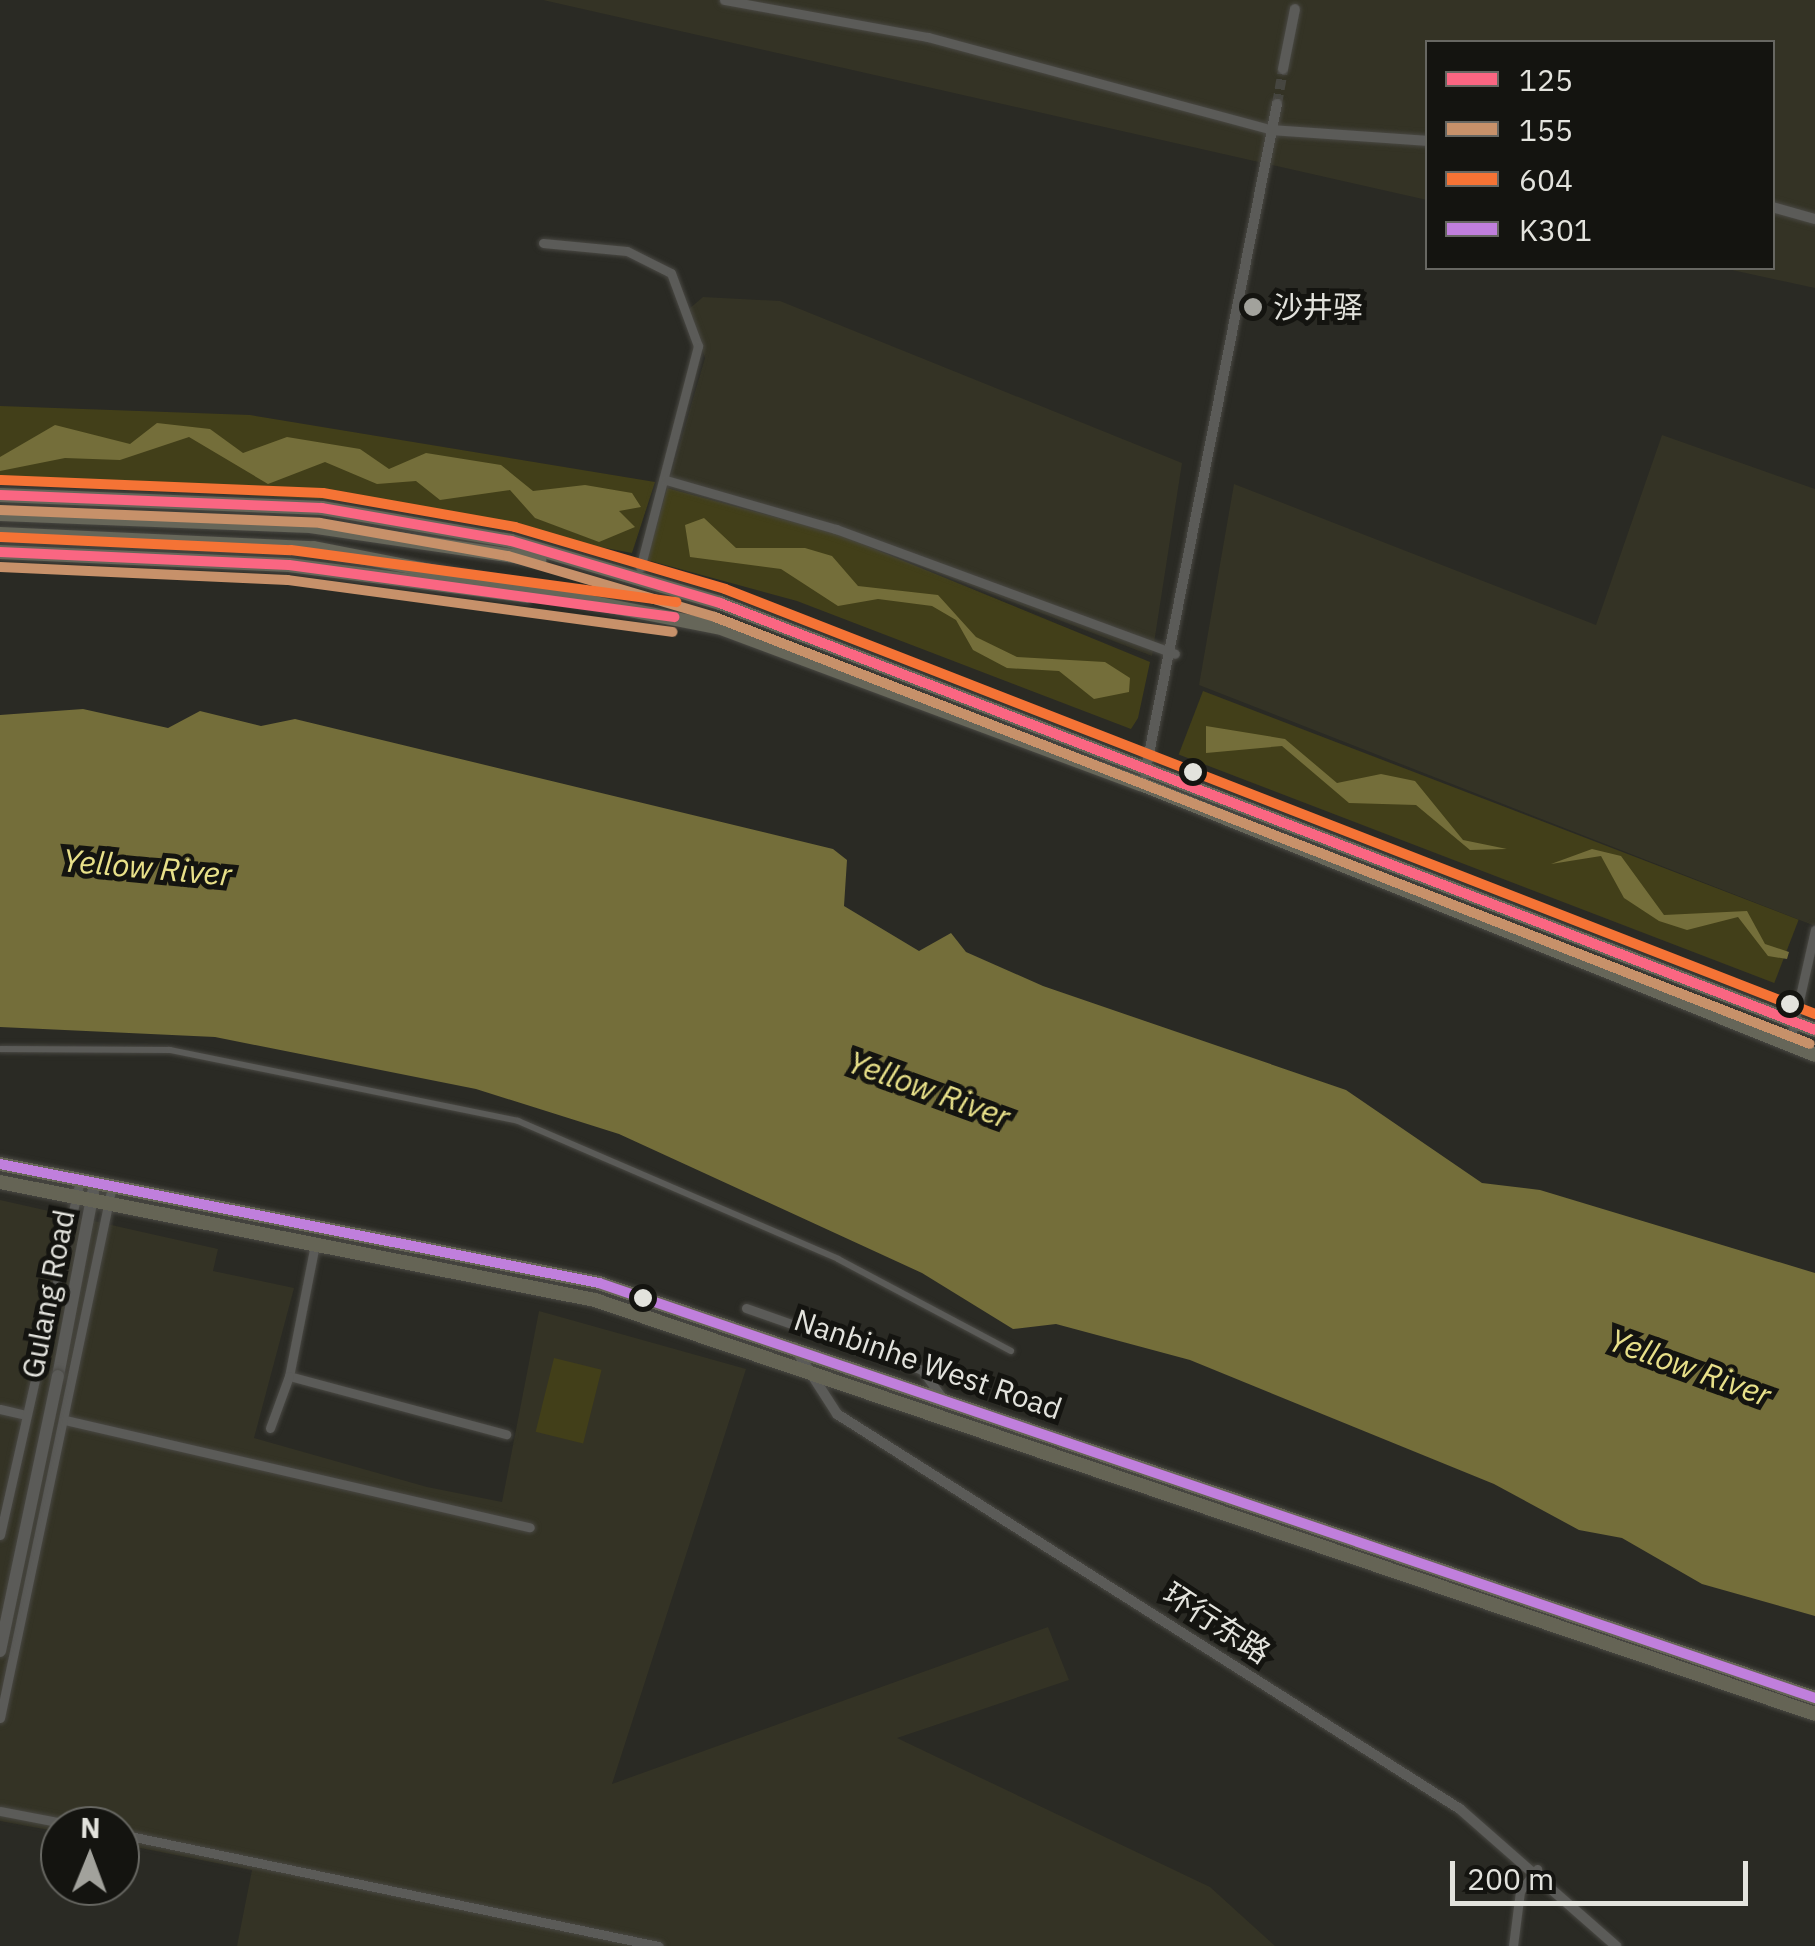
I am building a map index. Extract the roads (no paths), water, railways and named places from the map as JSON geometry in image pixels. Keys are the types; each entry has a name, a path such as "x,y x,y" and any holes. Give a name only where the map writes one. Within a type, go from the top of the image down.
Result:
{"highway":[{"name":"Nanbinhe West Road","path":"0,1164 599,1283 1815,1698"},
{"name":"Nanbinhe West Road","path":"0,1182 594,1300 799,1365 1815,1714"}],"main road":[{"path":"0,495 322,508 510,542 570,565"},
{"path":"0,514 310,526 570,565 720,602 1149,763 1815,1030"},
{"path":"0,534 314,548 718,627 1141,784 1815,1056"},
{"path":"0,552 290,565 632,608"},
{"name":"Gulang Road","path":"0,1650 92,1200 87,1181"}],"street":[{"path":"724,0 928,37 1272,130 1425,141"},
{"path":"1284,69 1295,9"},
{"path":"1141,784 1175,654 1277,104"},
{"path":"1775,208 1815,219"},
{"path":"543,243 627,251 671,273 699,358 640,568"},
{"path":"666,480 836,529 1175,654"},
{"path":"1789,1045 1815,930"},
{"path":"0,1049 170,1050 518,1121 838,1258 1011,1350"},
{"path":"0,1535 76,1196 87,1181"},
{"path":"0,1718 112,1186"},
{"path":"270,1428 289,1376 315,1244"},
{"path":"746,1308 922,1370 944,1400"},
{"name":"环行东路","path":"794,1347 799,1365 837,1414 1460,1809 1537,1869 1616,1946"},
{"path":"289,1376 506,1434"},
{"path":"0,1409 25,1415"},
{"path":"65,1420 530,1527"},
{"path":"0,1626 20,1630"},
{"path":"0,1811 40,1819"},
{"path":"140,1838 658,1946"},
{"path":"1514,1946 1520,1891 1537,1869"}],"water":[{"path":"157,423 210,429 243,453 287,437 360,449 389,469 426,453 501,465 533,491 585,485 632,493 641,507 619,511 635,527 599,542 535,518 510,490 440,500 416,481 377,484 325,462 268,484 189,437 120,460 65,458 0,471 0,457 55,425 130,444"},
{"path":"704,518 736,548 805,548 832,556 858,586 938,595 976,637 1017,657 1105,662 1130,678 1129,692 1094,699 1059,671 1007,668 973,650 956,620 932,606 878,599 838,606 781,569 690,557 685,525"},
{"name":"Yellow River","path":"83,709 168,728 200,711 261,726 295,719 833,849 847,860 844,906 919,951 951,933 966,952 1043,986 1346,1090 1482,1183 1540,1190 1815,1273 1815,1616 1702,1584 1622,1538 1579,1530 1494,1484 1190,1360 1056,1324 1013,1329 922,1273 619,1134 476,1089 215,1037 0,1027 0,715"},
{"path":"1206,726 1285,739 1337,783 1381,774 1415,781 1463,840 1507,849 1470,850 1416,805 1349,803 1282,746 1206,753"},
{"path":"1592,849 1621,856 1664,915 1747,911 1765,944 1789,952 1787,959 1768,956 1738,917 1687,930 1659,921 1624,898 1601,856 1551,864"}],"tunnel":[{"path":"1277,104 1283,69"}],"place":[{"name":"沙井驿","path":"1253,307"}]}
